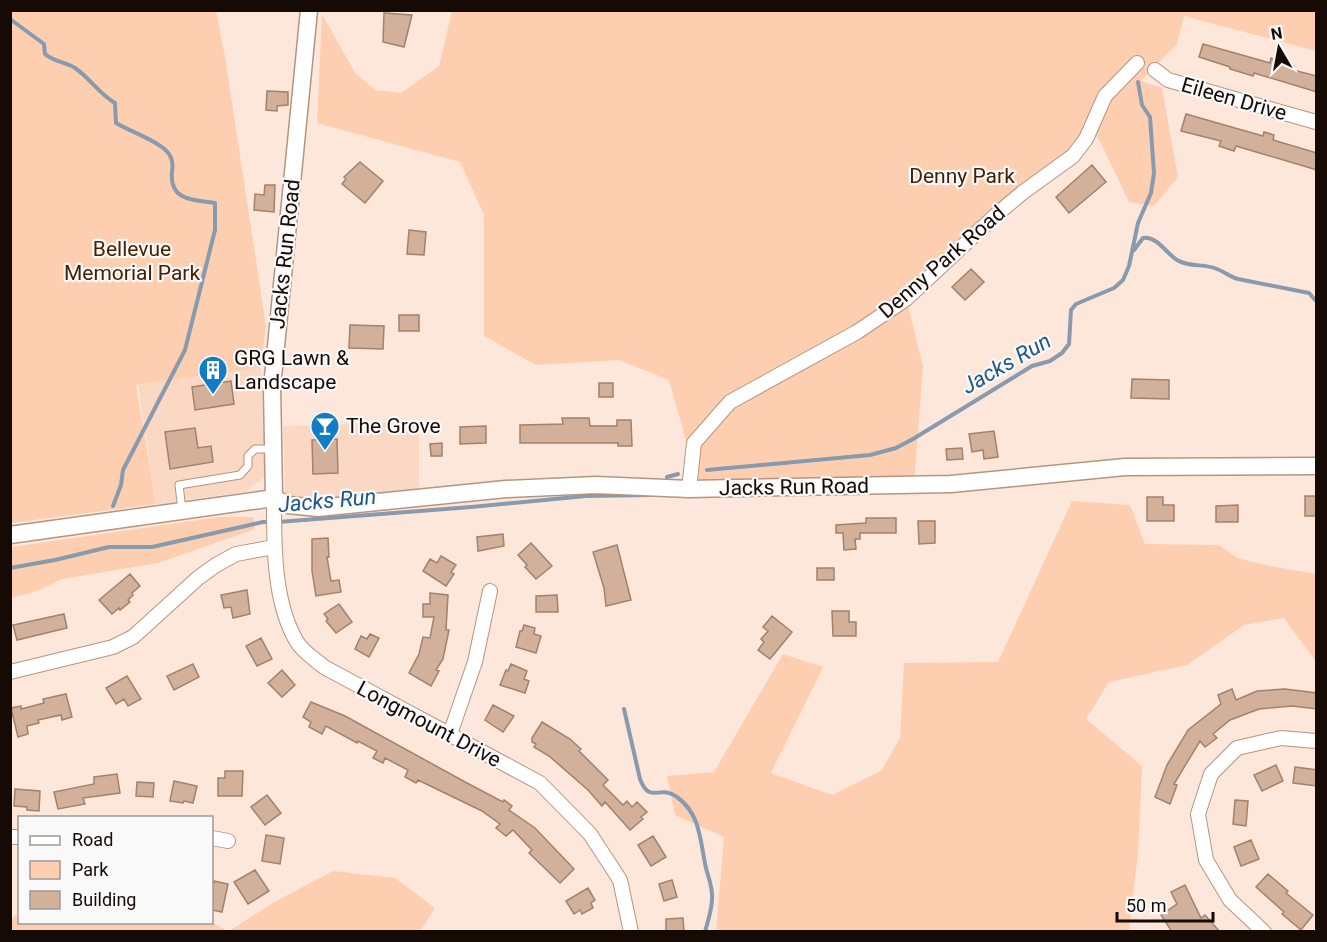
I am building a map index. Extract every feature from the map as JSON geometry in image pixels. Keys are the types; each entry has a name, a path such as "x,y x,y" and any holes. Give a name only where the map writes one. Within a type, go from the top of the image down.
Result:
{"street":[{"name":"Jacks Run Road","path":"274,498 272,387 309,10"},
{"name":"Denny Park Road","path":"689,489 694,443 730,402 857,332 906,298 997,214 1073,156 1086,139 1105,96 1137,63"},
{"name":"Eileen Drive","path":"1155,70 1168,80 1317,122"},
{"name":"Jacks Run Road","path":"10,535 274,498 288,505 318,508 506,489 584,485 689,489 951,484 1125,467 1317,466"},
{"name":"Longmount Drive","path":"274,498 274,547 285,615 298,644 324,668 540,783 590,834 620,880 631,932"},
{"path":"10,672 113,647 133,637 198,578 216,565 236,554 274,547"},
{"path":"450,734 476,662 490,591"},
{"path":"1264,932 1230,900 1206,860 1198,814 1211,774 1237,748 1281,738 1317,741"},
{"path":"213,838 228,841"}],"lane":[{"path":"182,510 179,485 240,475 248,466 248,456 255,449 273,449"}],"shaded area":[{"path":"261,360 265,477 245,492 156,504 138,385 260,366"},
{"path":"419,422 419,488 304,500 295,500 285,493 283,426"}],"green space":[{"name":"Bellevue Memorial Park","path":"10,11 216,11 266,326 261,367 136,385 156,504 11,523"},
{"name":"Denny Park","path":"452,11 1316,11 1316,51 1184,16 1177,44 1141,81 1162,88 1178,177 1154,206 1129,202 1099,139 1094,135 1107,103 1132,79 1121,69 1099,96 1076,144 906,298 923,366 914,485 689,489 694,443 687,444 669,380 619,360 536,365 484,336 484,215 460,162 317,123 322,14 355,73 375,90 401,93 439,66"},
{"path":"1072,501 1130,505 1145,544 1219,545 1237,558 1316,574 1316,662 1284,618 1244,625 1187,665 1109,682 1086,719 1142,766 1138,853 1129,931 716,931 724,837 675,815 667,776 714,772 783,654 823,667 771,773 832,795 881,771 900,738 904,663 998,662"},
{"path":"219,517 253,517 255,529 158,563 62,579 37,591 11,598 11,547"},
{"path":"333,871 395,878 435,908 420,931 229,931 276,901"},
{"path":"18,914 18,924 213,923 227,931 11,931 11,919"}],"building":[{"path":"384,13 412,15 404,47 383,42"},
{"path":"1203,44 1270,63 1271,58 1294,66 1293,70 1317,76 1317,92 1254,73 1253,76 1199,57"},
{"path":"267,91 288,92 288,105 277,106 277,111 266,110"},
{"path":"1186,114 1263,136 1264,132 1274,135 1273,140 1317,153 1317,170 1236,146 1234,151 1219,146 1221,141 1181,131"},
{"path":"360,162 383,181 365,203 342,184 346,179 344,177"},
{"path":"1092,165 1106,182 1069,213 1056,197"},
{"path":"265,185 275,185 274,212 254,210 255,194 264,195"},
{"path":"409,230 426,232 424,255 407,254"},
{"path":"971,269 984,282 965,300 952,287"},
{"path":"399,315 419,315 419,331 399,331"},
{"path":"350,325 384,326 383,349 349,348"},
{"path":"1132,379 1169,380 1169,399 1131,398"},
{"name":"GRG Lawn & Landscape","path":"231,381 234,404 195,410 192,387"},
{"path":"599,383 613,383 613,397 599,397"},
{"path":"562,418 589,418 590,426 617,426 617,420 631,420 632,446 618,446 618,443 520,443 520,425 563,424"},
{"path":"486,426 486,443 460,444 460,427"},
{"path":"195,428 198,448 211,446 213,462 170,469 165,432"},
{"path":"994,431 998,457 984,459 983,450 972,452 969,434"},
{"name":"The Grove","path":"337,439 338,473 313,474 312,440"},
{"path":"442,443 442,456 431,456 430,444"},
{"path":"962,448 963,459 947,460 946,449"},
{"path":"1305,496 1317,496 1317,516 1305,516"},
{"path":"1147,497 1163,497 1163,505 1174,505 1174,521 1147,521"},
{"path":"1238,505 1238,522 1216,522 1216,506"},
{"path":"866,518 896,518 896,533 860,533 860,539 855,539 856,549 844,550 843,533 836,533 836,525 866,523"},
{"path":"918,521 935,521 935,543 919,544"},
{"path":"503,534 504,546 478,551 477,537"},
{"path":"328,538 329,557 327,557 331,581 339,580 341,592 316,596 312,571 312,539"},
{"path":"531,543 552,566 536,579 518,555"},
{"path":"617,545 631,600 606,606 604,588 593,552"},
{"path":"441,556 456,565 451,572 454,574 446,586 423,571 430,559 437,563"},
{"path":"817,568 834,568 834,580 817,580"},
{"path":"130,574 140,586 132,593 133,595 128,600 130,602 112,614 99,600"},
{"path":"247,590 250,614 233,618 231,607 224,608 221,595"},
{"path":"430,593 448,595 446,630 449,630 443,659 436,670 439,671 431,686 409,673 419,654 423,637 430,638 434,617 423,617 423,604 430,604"},
{"path":"557,595 558,612 536,612 536,596"},
{"path":"339,604 352,622 336,633 326,621 328,619 324,614"},
{"path":"832,611 849,611 849,622 856,622 856,636 833,636"},
{"path":"64,614 67,628 17,640 13,625"},
{"path":"772,616 792,632 770,659 758,650 764,642 761,639 768,631 763,627"},
{"path":"524,625 535,628 534,634 541,636 536,653 516,647"},
{"path":"370,634 379,638 369,657 355,649 361,636 367,639"},
{"path":"261,638 272,659 257,666 246,646"},
{"path":"193,664 199,677 174,690 167,676"},
{"path":"511,664 527,671 524,679 529,681 525,693 500,685"},
{"path":"282,670 295,685 282,697 268,683"},
{"path":"127,676 141,699 128,706 124,699 116,704 106,688"},
{"path":"1232,689 1236,700 1257,691 1285,689 1317,693 1317,709 1292,706 1259,709 1230,720 1213,734 1217,738 1205,747 1200,741 1174,784 1177,785 1170,804 1155,797 1167,765 1188,730 1221,704 1218,695"},
{"path":"66,694 72,717 62,720 61,715 38,720 39,723 27,726 28,734 18,737 11,708 21,706 21,709 44,703 43,699"},
{"path":"311,702 345,716 467,783 503,802 504,800 512,806 509,810 535,828 574,869 560,883 529,853 532,850 513,830 506,836 496,828 500,824 482,811 418,780 416,783 405,777 408,770 385,758 383,763 373,758 377,751 358,741 357,743 326,726 322,734 309,727 311,722 303,717"},
{"path":"493,705 514,716 503,732 485,720"},
{"path":"542,722 570,739 581,749 579,751 608,780 603,785 623,805 627,801 632,807 637,802 647,812 641,817 643,819 630,830 605,802 602,806 588,790 549,756 534,747 536,744 532,742 532,738"},
{"path":"1276,765 1283,781 1262,791 1254,775"},
{"path":"1295,767 1317,770 1317,786 1293,783"},
{"path":"225,771 243,771 242,796 218,796 218,778 225,778"},
{"path":"117,774 120,793 83,798 85,804 58,809 54,792 94,784 94,777"},
{"path":"174,781 197,786 193,803 170,801"},
{"path":"137,782 154,783 153,797 136,796"},
{"path":"15,789 40,791 39,811 14,806"},
{"path":"267,795 281,813 265,825 251,807"},
{"path":"1235,800 1248,801 1246,826 1233,824"},
{"path":"266,835 284,838 280,864 262,861"},
{"path":"653,836 666,857 651,866 638,845"},
{"path":"1251,840 1259,859 1241,866 1234,847"},
{"path":"255,870 269,891 248,904 234,882"},
{"path":"1268,874 1288,891 1286,893 1313,915 1301,930 1256,887"},
{"path":"672,880 677,897 664,901 659,884"},
{"path":"214,881 228,884 222,912 213,910"},
{"path":"1185,885 1201,918 1205,915 1220,932 1172,932 1161,915 1177,904 1171,892"},
{"path":"588,888 595,900 591,903 593,908 582,914 580,910 574,914 566,901"},
{"path":"683,918 684,932 666,932 666,919"}],"waterway":[{"path":"10,19 44,44 45,54 75,68 115,103 116,123 152,141 169,154 173,165 172,182 179,194 191,200 215,203 215,230 185,350 123,470 121,485 113,506"},
{"name":"Jacks Run","path":"707,470 870,455 896,448 1032,366 1050,361 1062,353 1069,344 1071,310 1076,304 1114,288 1123,280 1129,266 1138,223 1151,193 1154,173 1150,117 1142,105 1138,82"},
{"path":"1134,250 1143,238 1148,238 1157,242 1182,262 1212,267 1238,279 1309,293 1316,301"},
{"name":"Jacks Run","path":"667,477 678,474"},
{"name":"Jacks Run","path":"278,522 586,496 650,495"},
{"name":"Jacks Run","path":"10,568 109,547 152,547 270,522"},
{"path":"624,709 640,779 644,787 652,793 665,792 677,797 685,804 695,820 712,892 711,909 705,932"}],"place":[{"name":"GRG Lawn & Landscape","path":"213,396"},
{"name":"The Grove","path":"325,452"}]}
